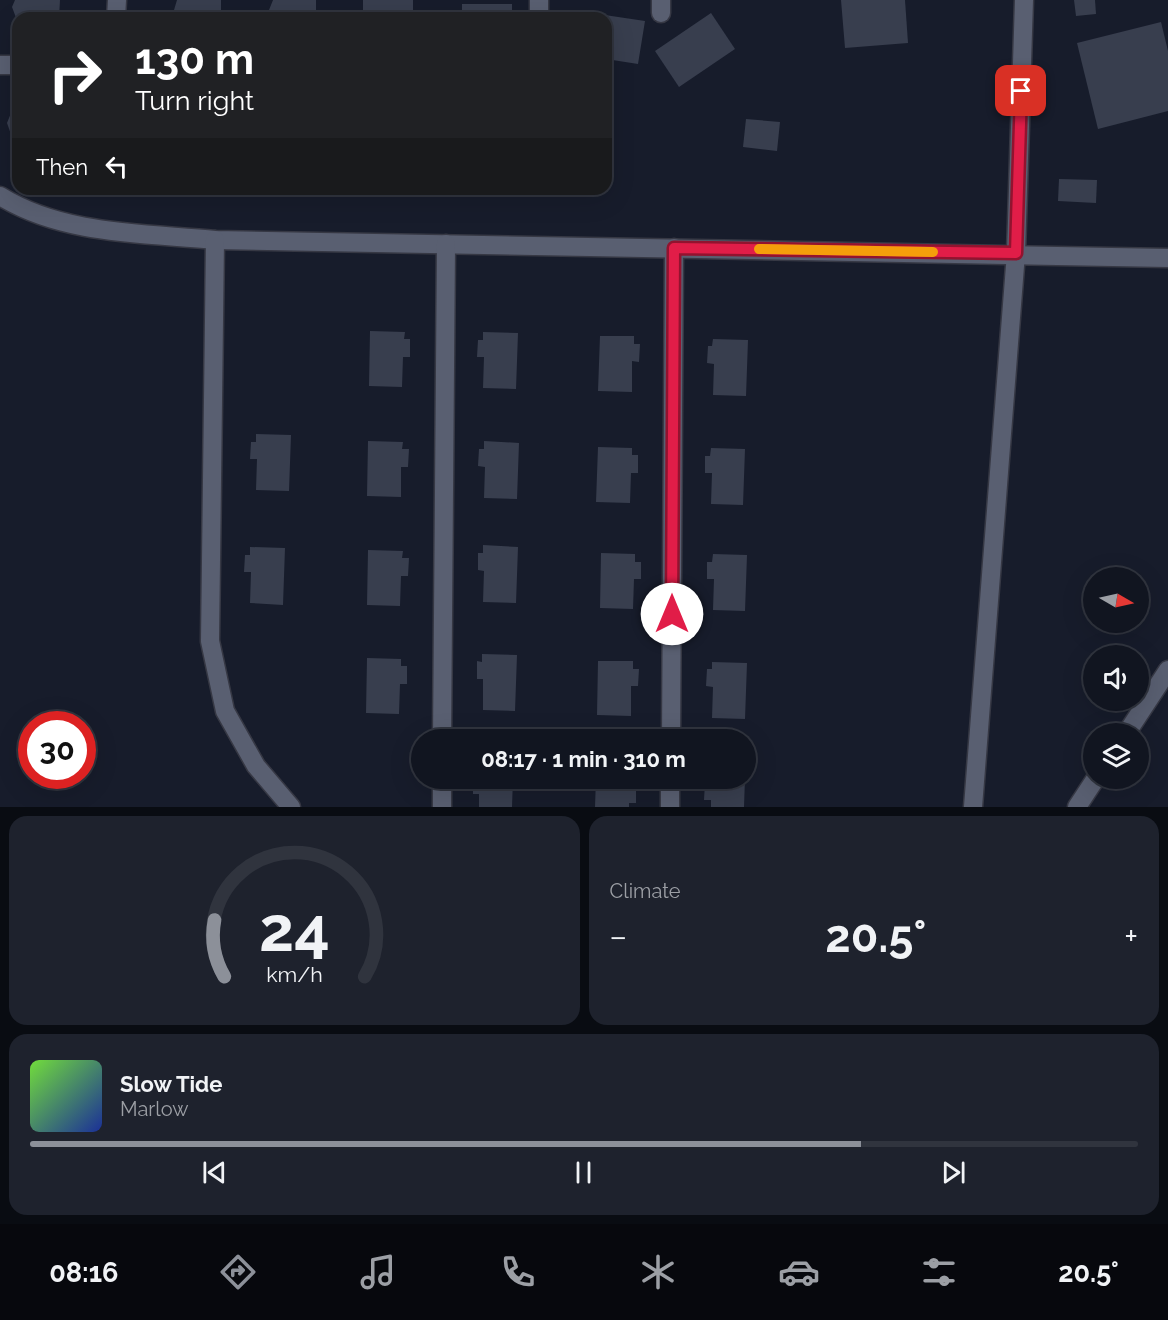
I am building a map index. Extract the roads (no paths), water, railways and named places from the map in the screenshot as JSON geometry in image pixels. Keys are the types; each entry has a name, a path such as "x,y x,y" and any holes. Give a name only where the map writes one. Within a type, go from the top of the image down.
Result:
{"street":[{"path":"973,807 1016,253 1024,0"},
{"path":"0,196 20,208 85,228 215,240 1016,253 1168,258"},
{"path":"215,240 210,640 225,711 256,766 291,807"},
{"path":"442,729 446,244"},
{"path":"671,729 674,248"},
{"path":"1133,723 1168,670"},
{"path":"441,807 442,789"},
{"path":"670,789 670,807"},
{"path":"1077,807 1089,789"}]}
